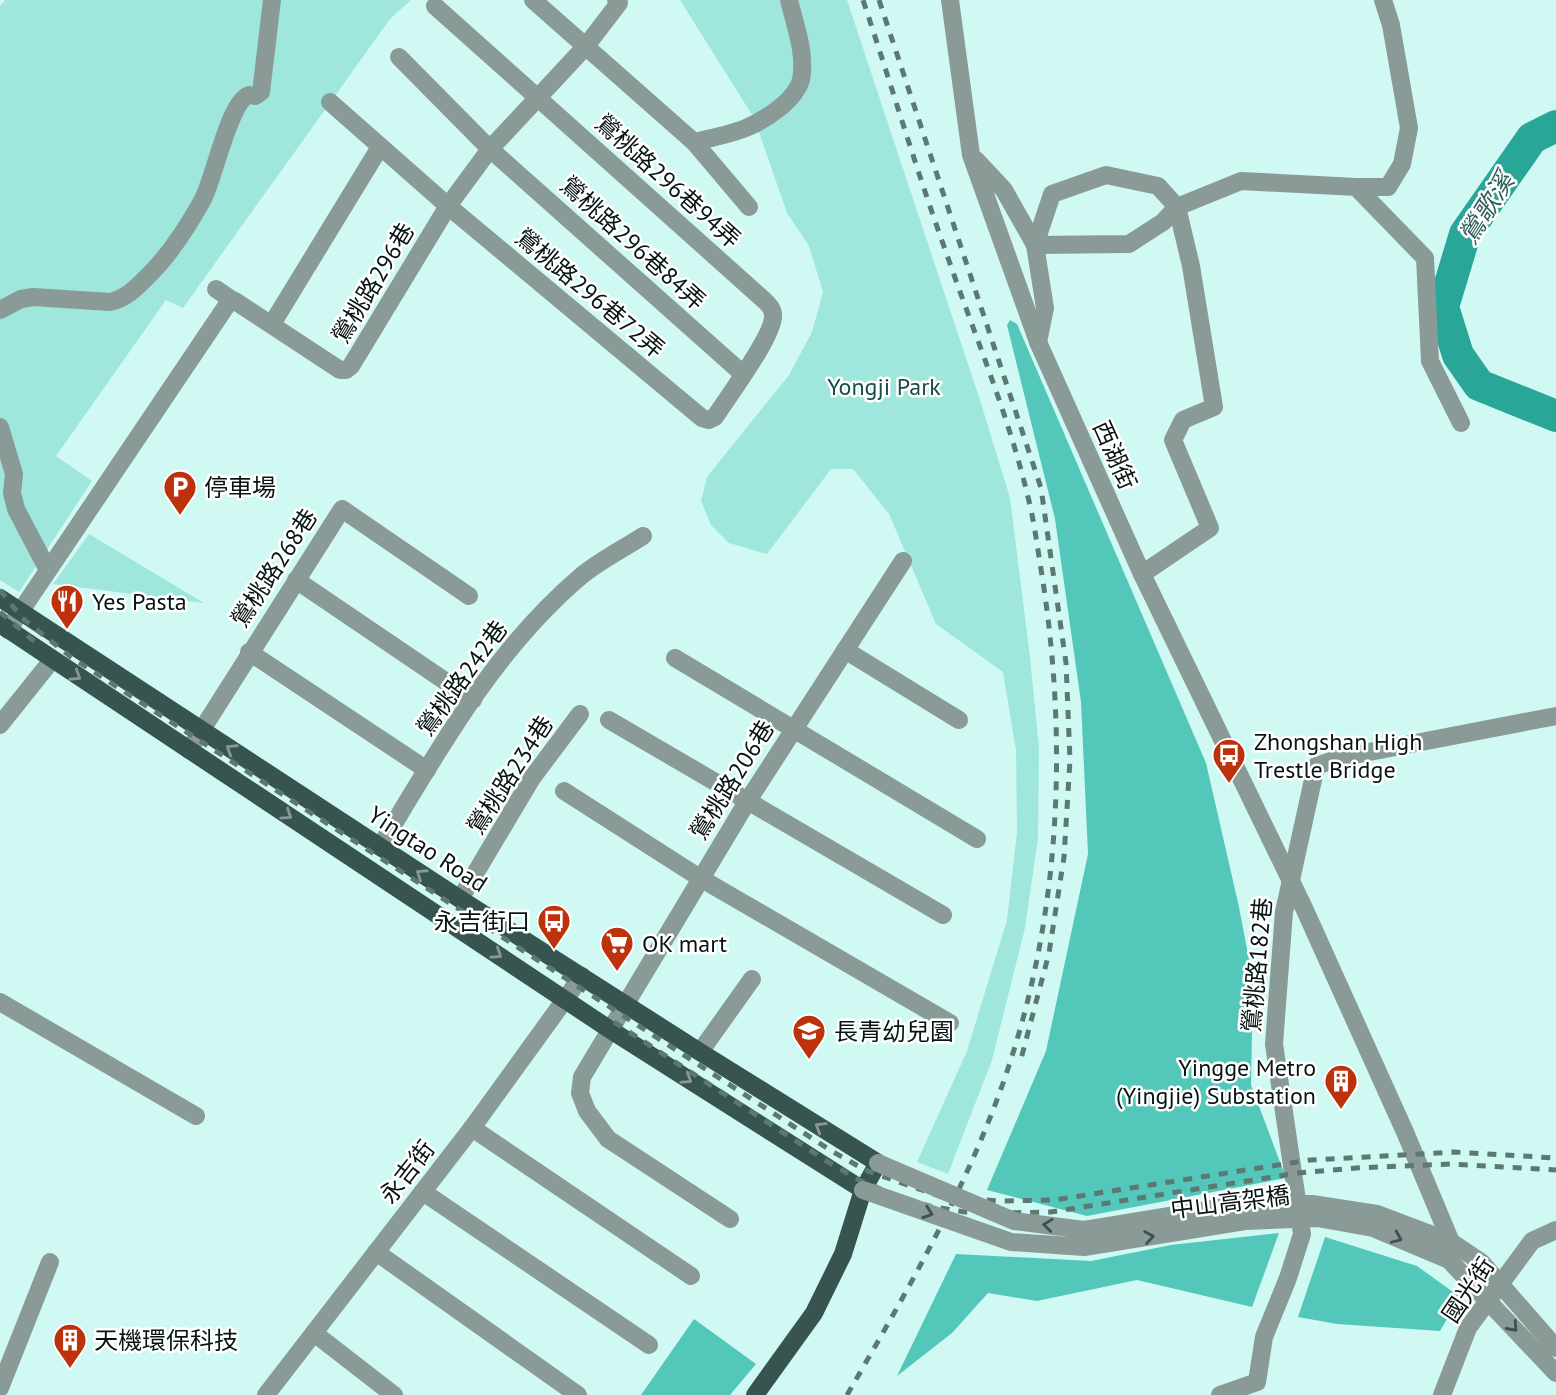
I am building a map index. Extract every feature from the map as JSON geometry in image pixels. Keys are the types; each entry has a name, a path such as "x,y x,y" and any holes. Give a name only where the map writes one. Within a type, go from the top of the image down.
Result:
{"main road":[{"name":"Yingtao Road","path":"2,603 460,899 878,1163"},
{"name":"Yingtao Road","path":"4,627 609,1029 863,1190"},
{"path":"755,1395 814,1313 843,1254 863,1190 878,1163"}],"street":[{"path":"0,310 21,299 33,297 110,302 121,300 171,253 203,199 239,101 261,92 272,0"},
{"path":"533,0 694,142 749,207"},
{"path":"694,142 738,132 762,122 792,97 801,81 801,46 789,0"},
{"name":"西湖街","path":"950,0 971,155 1038,342 1142,574 1304,908"},
{"path":"1035,245 1129,244 1163,222 1177,207 1241,181 1388,187 1402,164 1409,128 1391,25 1383,0"},
{"name":"鶯桃路296巷","path":"216,289 340,370 346,370 351,366 448,206 490,149 586,46 618,2"},
{"name":"鶯桃路296巷94弄","path":"435,6 765,301 774,312 774,320 767,337 743,374"},
{"name":"鶯桃路296巷84弄","path":"399,57 490,149 743,374"},
{"name":"鶯桃路296巷72弄","path":"330,102 448,206 702,418 709,420 715,417 743,374"},
{"path":"272,324 380,148"},
{"path":"971,155 1004,190 1035,245 1045,308 1038,342"},
{"path":"1035,245 1052,194 1106,175 1158,186 1177,207 1191,266 1214,407 1183,420 1173,440 1210,528 1142,574"},
{"path":"1356,187 1426,258 1430,361 1461,423"},
{"path":"4,627 20,613 232,300"},
{"path":"0,427 14,474 12,493 16,509 48,570"},
{"name":"鶯桃路268巷","path":"188,750 342,509 468,596"},
{"name":"鶯桃路242巷","path":"380,847 427,769 516,641 581,576 643,536"},
{"name":"鶯桃路206巷","path":"730,1219 608,1139 587,1111 580,1093 582,1077 747,802 903,561"},
{"path":"296,580 473,700"},
{"path":"845,650 959,720"},
{"path":"249,652 427,769"},
{"path":"676,658 977,839"},
{"path":"0,724 52,660"},
{"name":"鶯桃路234巷","path":"460,899 532,778 580,714"},
{"name":"鶯桃路182巷","path":"1220,1395 1263,1388 1264,1336 1288,1278 1302,1234 1274,1044 1284,912 1316,766 1343,757 1556,716"},
{"path":"609,720 943,915"},
{"path":"564,791 700,878 950,1023"},
{"name":"中山高架橋","path":"1304,908 1405,1132 1450,1251 1556,1374"},
{"name":"永吉街","path":"266,1395 472,1128 582,976"},
{"path":"700,1052 752,979"},
{"path":"0,1002 196,1116"},
{"path":"472,1128 691,1276"},
{"name":"中山高架橋","path":"878,1163 1014,1221 1084,1230 1243,1204 1312,1204 1377,1214 1450,1251"},
{"name":"中山高架橋","path":"863,1190 1011,1242 1084,1247 1245,1221 1317,1218 1373,1228 1481,1262 1556,1348"},
{"path":"423,1192 649,1345"},
{"name":"國光街","path":"1442,1395 1468,1328 1532,1241 1556,1230"},
{"path":"376,1252 578,1395"},
{"path":"0,1388 50,1262"},
{"path":"314,1333 394,1395"}],"green space":[{"path":"5,0 411,0 390,19 183,308 166,300 56,456 92,481 19,592 0,580 0,6"},
{"name":"Yongji Park","path":"680,0 847,0 1010,498 1039,748 1038,838 1025,928 992,1060 948,1174 917,1162 967,1051 1007,920 1017,832 1016,750 1003,672 936,624 889,514 853,469 831,469 767,554 729,543 711,525 701,501 707,477 789,375 812,332 823,292 809,246 787,213 754,118"},
{"path":"1010,320 1017,324 1206,763 1253,981 1251,1085 1286,1178 1087,1216 987,1190 1046,1051 1088,854 1081,702 1055,519 1007,325"},
{"path":"89,534 204,603 53,584"},
{"path":"1279,1233 1252,1307 1137,1280 1037,1301 988,1293 952,1333 897,1376 956,1254 1091,1261 1171,1245"},
{"path":"1325,1237 1417,1266 1460,1297 1440,1331 1337,1324 1298,1317"},
{"path":"694,1319 756,1364 730,1395 641,1395"}],"waterway":[{"name":"鶯歌溪","path":"1556,126 1532,138 1465,234 1443,307 1458,355 1479,385 1556,416"}],"railway":[{"path":"847,1395 951,1205 1002,1086 1022,1023 1037,960 1048,895 1057,765 1050,634 1028,497 1001,404 935,221 863,0"},
{"path":"879,0 1041,488 1066,663 1070,760 1064,857 1049,953 1021,1059"},
{"path":"0,590 22,618 71,657 830,1150 865,1170 939,1196 1000,1201 1054,1200 1310,1160 1454,1152 1556,1158"},
{"path":"0,612 35,642"},
{"path":"614,1022 857,1179 929,1206 965,1212 1051,1212 1298,1173 1356,1168 1451,1164 1556,1170"}],"place":[{"name":"停車場","path":"180,517"},
{"name":"Yes Pasta","path":"67,631"},
{"name":"Zhongshan High Trestle Bridge","path":"1229,785"},
{"name":"永吉街口","path":"554,951"},
{"name":"OK mart","path":"617,973"},
{"name":"長青幼兒園","path":"809,1061"},
{"name":"Yingge Metro (Yingjie) Substation","path":"1341,1111"},
{"name":"天機環保科技","path":"70,1370"}]}
